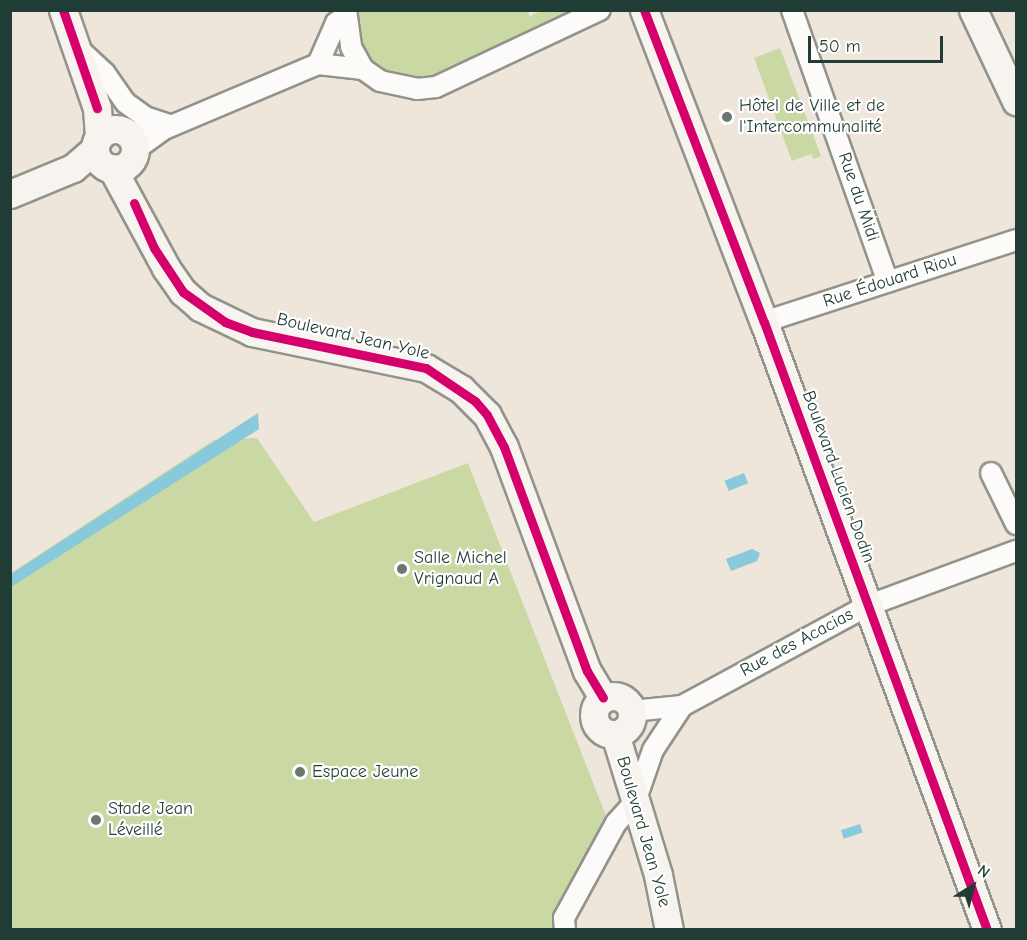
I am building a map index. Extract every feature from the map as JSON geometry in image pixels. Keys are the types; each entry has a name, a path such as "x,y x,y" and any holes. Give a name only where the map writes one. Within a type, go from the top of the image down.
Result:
{"main road":[{"path":"10,194 115,149 97,108 80,50 63,10"},
{"name":"Boulevard Lucien Dodin","path":"644,10 652,37 764,322 987,930"},
{"path":"973,10 1017,101"},
{"name":"Boulevard Jean Yole","path":"115,149 134,203 154,248 183,292 225,322 252,332 426,368 475,401 487,415 504,447 587,671 603,698"},
{"path":"603,698 622,698 632,711 628,728 615,734 600,730 593,714 603,698"},
{"name":"Boulevard Jean Yole","path":"615,734 658,875 669,930"}],"street":[{"path":"115,149 318,64 363,69 397,87 436,87 600,10"},
{"name":"Rue du Midi","path":"792,10 888,282"},
{"path":"345,14 351,47 363,69"},
{"path":"318,64 336,23 345,14"},
{"path":"80,50 104,72 126,104 145,117 168,128"},
{"name":"Rue Édouard Riou","path":"764,322 1017,240"},
{"path":"991,473 1017,524"},
{"name":"Rue des Acacias","path":"632,711 682,706 867,606 1017,551"},
{"name":"Rue des Acacias","path":"635,802 652,750 682,706"},
{"path":"565,930 564,918 616,823 635,802"}],"green space":[{"path":"356,10 527,10 530,16 541,11 570,11 437,80 401,83 365,64 354,17"},
{"path":"780,48 821,156 814,159 811,154 792,161 754,58"},
{"path":"257,438 314,522 468,463 610,826 557,929 11,930 11,573 214,440"}],"water":[{"path":"258,413 259,429 11,587 11,574"},
{"path":"744,473 748,483 729,491 725,481"},
{"path":"752,549 760,553 757,561 731,571 726,559"},
{"path":"860,824 863,833 844,839 841,830"}],"cycle path":[{"path":"63,10 97,108"},
{"path":"644,10 764,322 987,930"},
{"path":"134,203 154,248 183,292 225,322 252,332 426,368 475,401 487,415 504,447 587,671 603,698"}],"place":[{"name":"Hôtel de Ville et de l'Intercommunalité","path":"727,117"},
{"name":"Salle Michel Vrignaud A","path":"402,569"},
{"name":"Espace Jeune","path":"300,772"},
{"name":"Stade Jean Léveillé","path":"96,820"}]}
